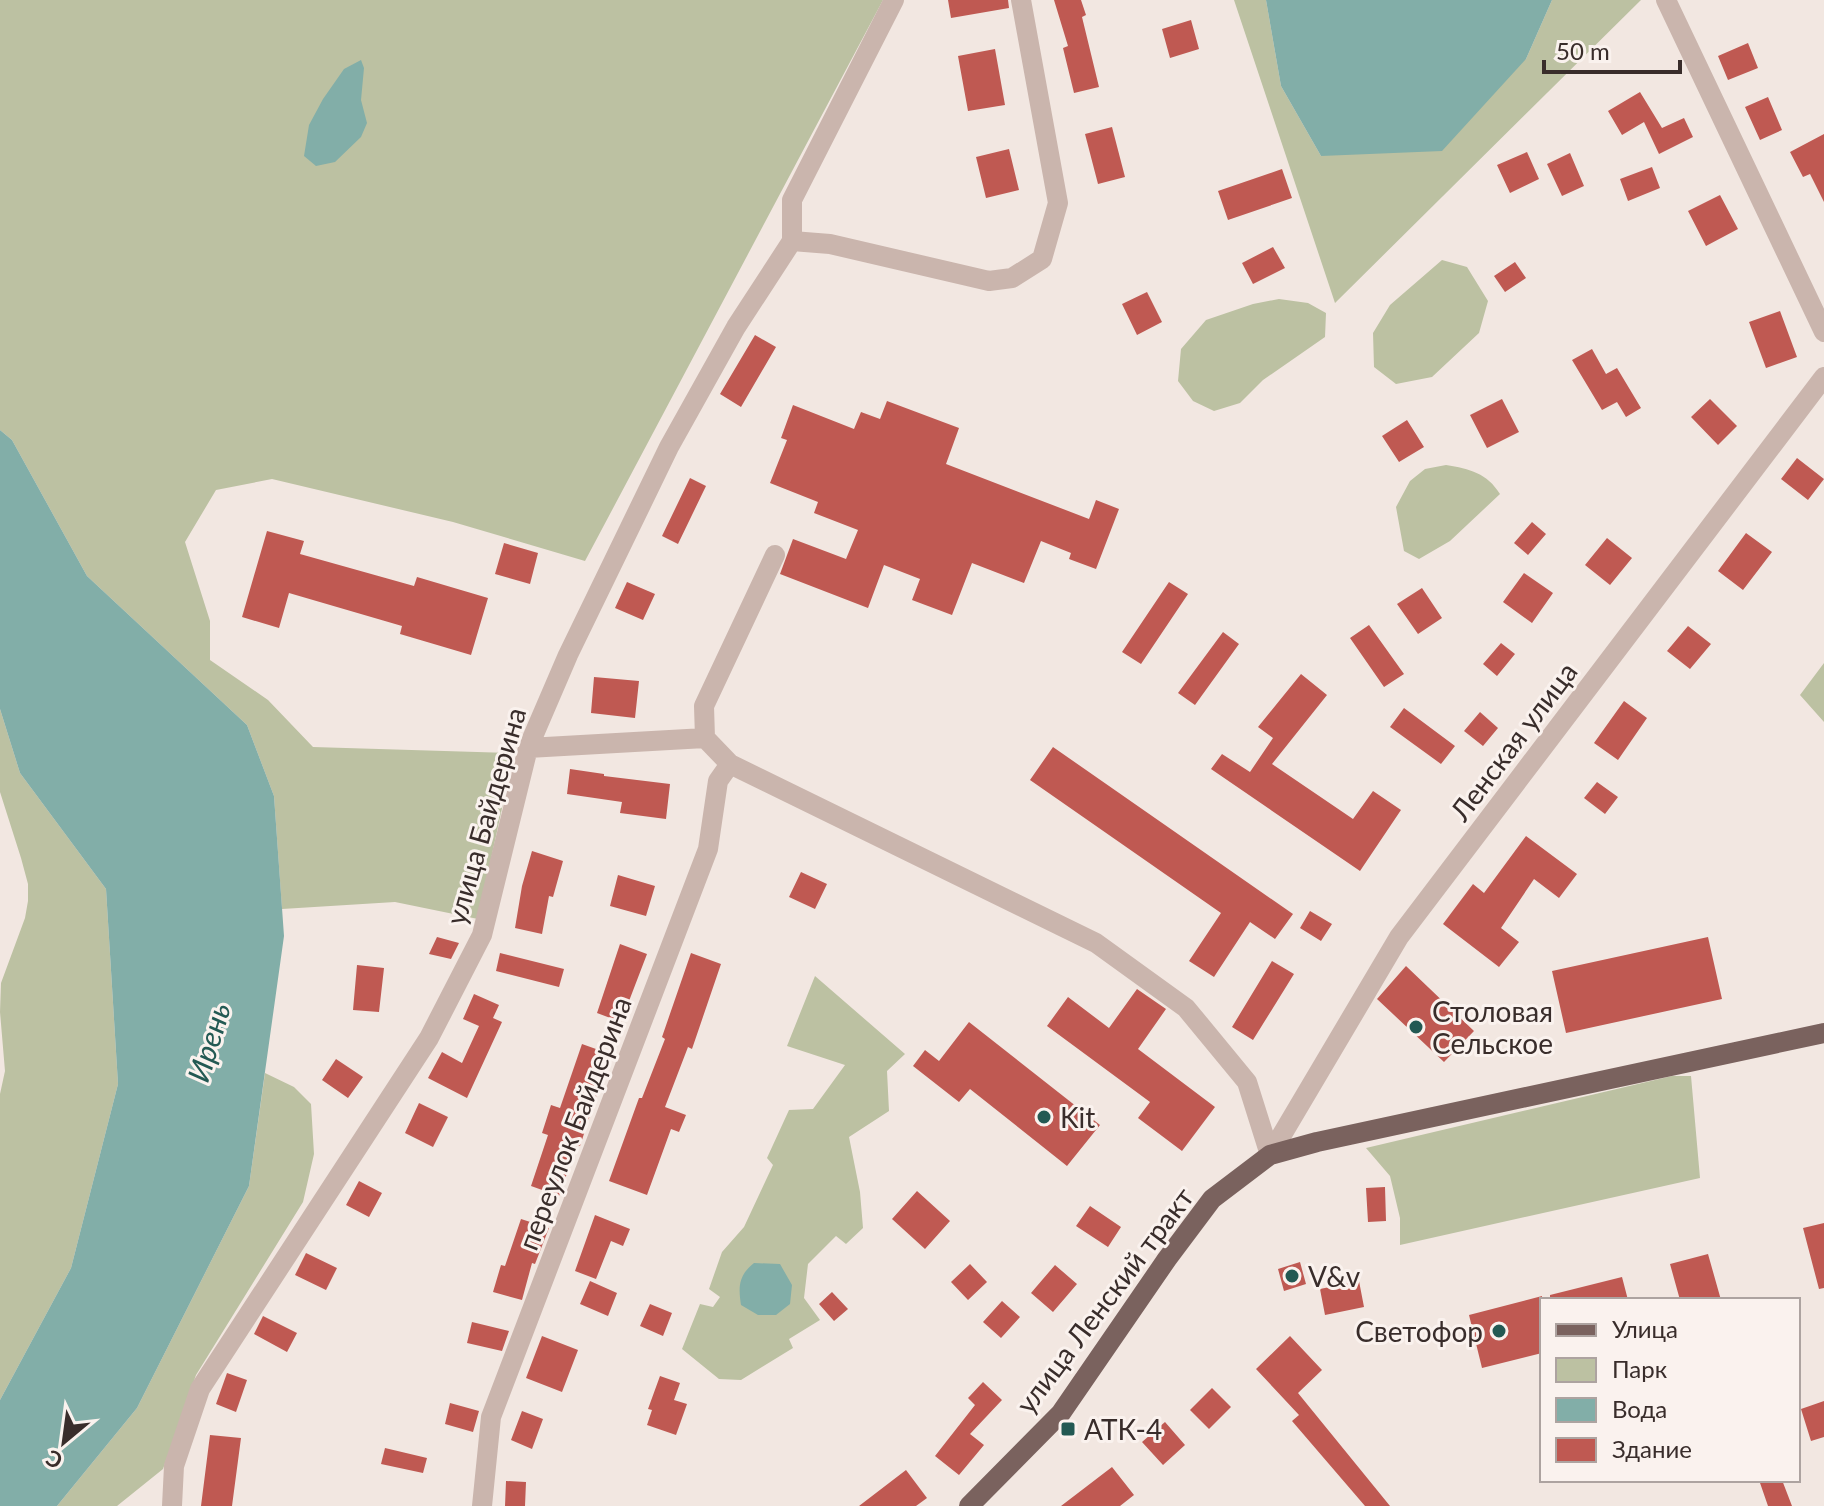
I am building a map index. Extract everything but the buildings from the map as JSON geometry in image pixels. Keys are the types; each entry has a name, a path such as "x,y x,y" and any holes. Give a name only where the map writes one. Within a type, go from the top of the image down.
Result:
{"main road":[{"name":"улица Ленский тракт","path":"969,1506 1061,1413 1212,1199 1270,1155 1317,1142 1818,1034"}],"street":[{"path":"894,0 792,200 792,241 830,244 989,281 1012,278 1042,259 1058,203 1021,0"},
{"path":"1666,0 1824,332"},
{"name":"улица Байдерина","path":"172,1506 174,1466 200,1389 429,1038 482,935 528,748 568,655 669,447 736,327 792,241"},
{"name":"Ленская улица","path":"1270,1155 1399,937 1824,377"},
{"path":"775,555 704,706 705,738 730,764 1096,943 1186,1008 1247,1082 1270,1155"},
{"path":"528,748 705,738"},
{"name":"переулок Байдерина","path":"482,1506 491,1417 708,849 718,781 730,764"}],"green space":[{"path":"0,0 883,0 585,561 453,522 272,479 216,490 185,542 210,621 210,660 268,700 313,747 514,753 478,919 395,902 282,909 274,796 247,725 87,576 12,440 0,430"},
{"path":"1234,0 1266,0 1281,86 1321,156 1526,59 1552,0 1641,0 1335,303"},
{"path":"1442,260 1467,267 1488,301 1479,333 1432,377 1396,384 1374,367 1373,333 1390,305"},
{"path":"1279,299 1308,303 1326,313 1325,337 1263,380 1240,403 1214,411 1193,401 1178,381 1181,349 1206,320"},
{"path":"1446,465 1477,473 1500,494 1450,541 1419,559 1404,551 1396,507 1410,481 1425,469"},
{"path":"1824,663 1824,722 1800,695"},
{"path":"0,709 20,773 106,889 118,1084 71,1268 0,1400 0,1094 5,1071 1,983 25,918 28,884 0,792"},
{"path":"815,976 905,1054 887,1071 889,1111 849,1137 860,1192 863,1228 846,1244 836,1236 808,1264 804,1298 820,1320 789,1339 793,1348 741,1380 719,1379 682,1349 700,1304 713,1307 720,1297 709,1289 722,1252 744,1227 773,1165 767,1158 789,1110 813,1109 845,1065 787,1046"},
{"path":"265,1073 294,1087 311,1104 314,1154 303,1202 196,1375 163,1469 117,1506 57,1506 137,1408 249,1186"},
{"path":"1672,1076 1691,1076 1700,1178 1400,1245 1400,1218 1390,1176 1366,1148"}],"water":[{"path":"1266,0 1552,0 1526,59 1442,151 1321,156 1281,86"},
{"path":"361,60 364,68 361,100 367,123 361,137 335,162 316,166 304,156 309,125 344,69"},
{"name":"Ирень","path":"0,430 12,440 87,576 247,725 274,796 284,936 249,1186 137,1408 57,1506 0,1506 0,1400 71,1268 118,1084 106,889 20,773 0,709"},
{"path":"754,1263 780,1264 792,1285 790,1304 776,1315 758,1315 741,1305 741,1281"}],"place":[{"name":"Столовая Сельское","path":"1416,1027"},
{"name":"Kit","path":"1044,1117"},
{"name":"V&v","path":"1292,1276"},
{"name":"Светофор","path":"1499,1331"},
{"name":"АТК-4","path":"1068,1429"}]}
